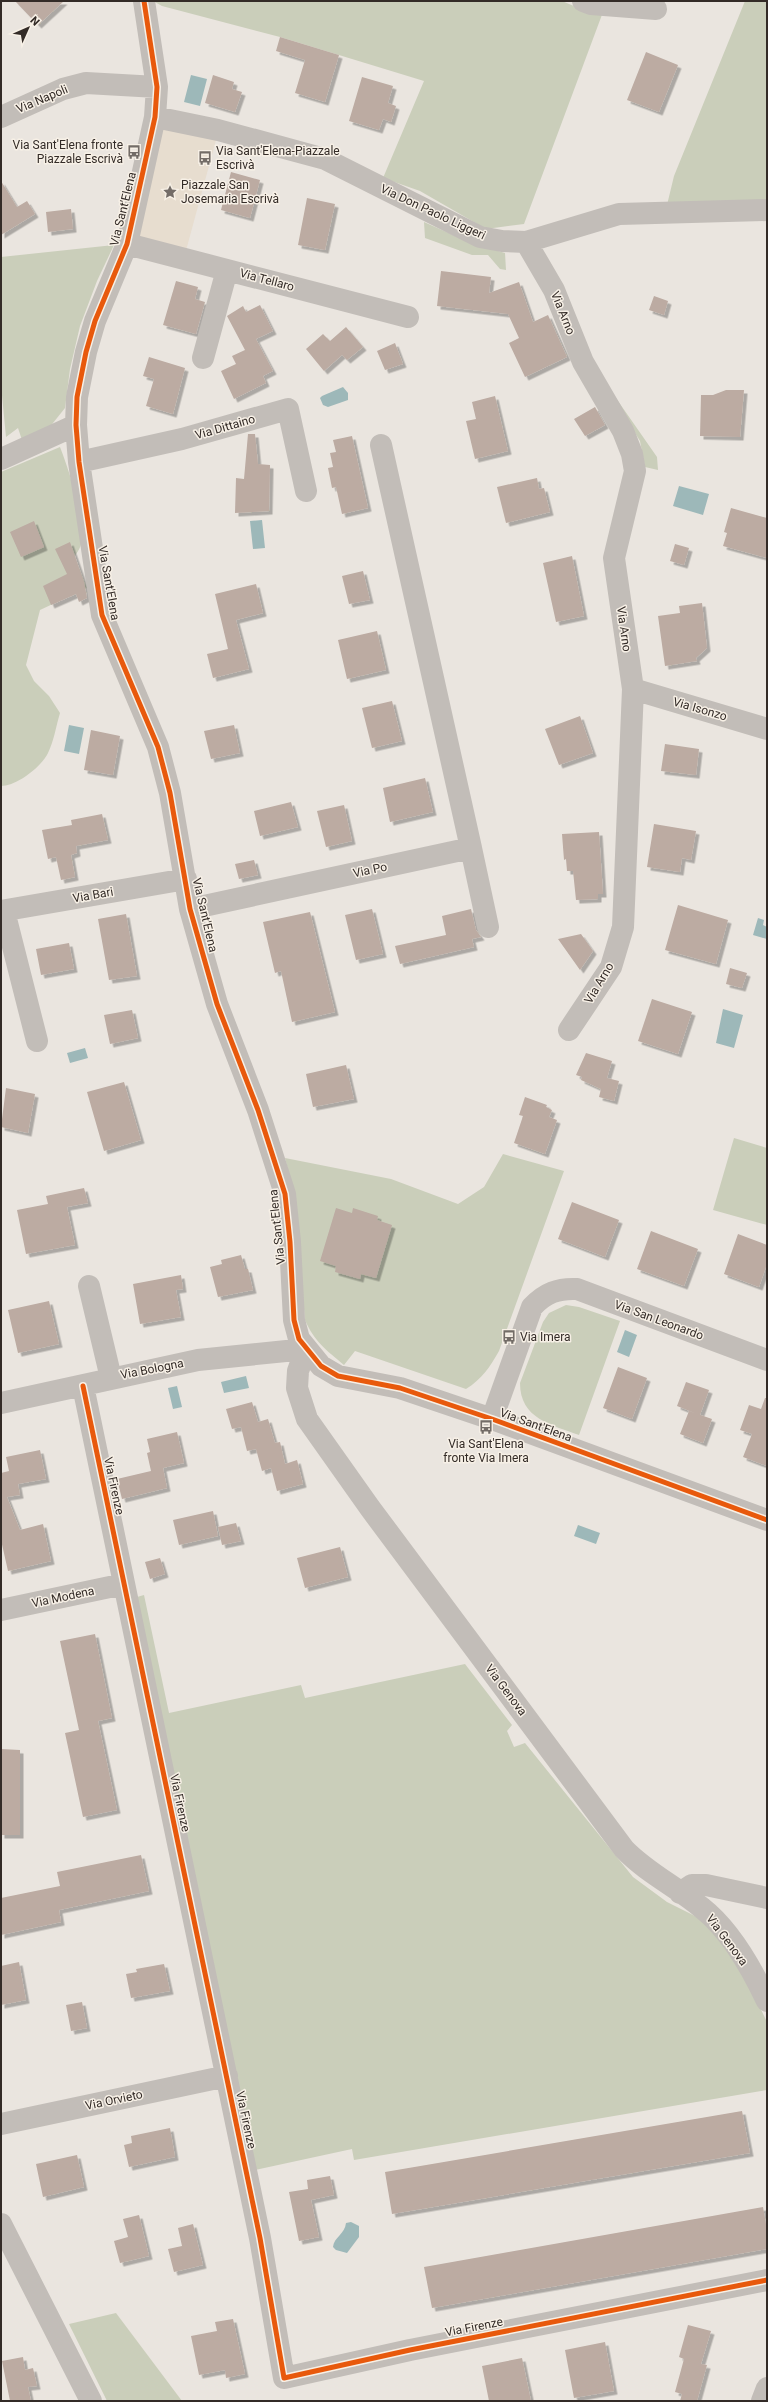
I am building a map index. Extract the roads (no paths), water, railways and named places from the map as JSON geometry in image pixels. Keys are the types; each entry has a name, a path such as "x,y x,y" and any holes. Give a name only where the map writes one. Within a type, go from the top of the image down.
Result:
{"street":[{"name":"Via Sant'Elena","path":"144,1 156,87 155,117 127,244 95,321 86,352 77,397 76,425 79,462 102,615 158,747 170,793 186,879 190,910 217,1004 258,1110 285,1194 290,1242 294,1320 299,1339 306,1350 321,1366 338,1376 400,1388 492,1419 767,1520"},
{"path":"583,1 591,4 656,9"},
{"name":"Via Napoli","path":"1,117 62,89 86,83 156,87"},
{"name":"Via Don Paolo Liggeri","path":"155,117 218,130 325,159 480,236 502,241 526,242 619,214 767,210"},
{"name":"Via Arno","path":"526,242 554,290 583,362 623,430 632,454 635,471 614,558 633,689 630,813 623,927 611,967 570,1030"},
{"name":"Via Tellaro","path":"127,244 408,317"},
{"path":"203,358 227,270"},
{"name":"Via Dittaino","path":"79,462 182,439 288,409 306,491"},
{"path":"1,459 76,425"},
{"path":"381,445 488,927"},
{"name":"Via Isonzo","path":"633,689 767,729"},
{"name":"Via Po","path":"190,910 471,848"},
{"name":"Via Bari","path":"2,911 186,879"},
{"path":"2,911 37,1041"},
{"path":"89,1286 111,1378"},
{"name":"Via San Leonardo","path":"492,1419 532,1307 550,1292 563,1289 577,1289 767,1360"},
{"name":"Via Bologna","path":"1,1403 198,1360 306,1350"},
{"name":"Via Genova","path":"306,1350 298,1371 297,1388 307,1419 370,1508 624,1849 639,1864 703,1908 720,1926 750,1969 767,2000"},
{"name":"Via Firenze","path":"83,1386 260,2238 284,2378 410,2350 767,2280"},
{"name":"Via Modena","path":"1,1610 124,1584"},
{"path":"680,1892 692,1885 706,1885 767,1898"},
{"name":"Via Orvieto","path":"1,2124 227,2076"},
{"path":"1,2224 91,2401"},
{"path":"762,2401 767,2388"}],"water":[{"path":"191,75 207,79 200,106 184,102"},
{"path":"343,387 348,393 348,400 328,407 323,405 320,398 322,396"},
{"path":"679,486 709,494 703,515 673,506"},
{"path":"262,520 265,548 253,549 250,521"},
{"path":"69,725 84,728 79,754 64,751"},
{"path":"758,918 764,920 763,925 767,927 767,939 753,935"},
{"path":"723,1009 743,1015 734,1048 716,1043"},
{"path":"85,1048 88,1058 70,1063 67,1053"},
{"path":"625,1330 637,1335 629,1357 617,1352"},
{"path":"246,1376 249,1388 224,1393 221,1382"},
{"path":"177,1386 182,1407 173,1409 168,1388"},
{"path":"578,1525 600,1533 596,1544 574,1536"},
{"path":"351,2222 359,2226 359,2237 347,2253 336,2250 333,2247 335,2241 344,2230 346,2223"}],"place":[{"name":"Via Sant'Elena fronte Piazzale Escrivà","path":"134,152"},
{"name":"Via Sant'Elena-Piazzale Escrivà","path":"205,158"},
{"name":"Piazzale San Josemaria Escrivà","path":"170,192"},
{"name":"Via Imera","path":"509,1337"},
{"name":"Via Sant'Elena fronte Via Imera","path":"486,1427"}]}
